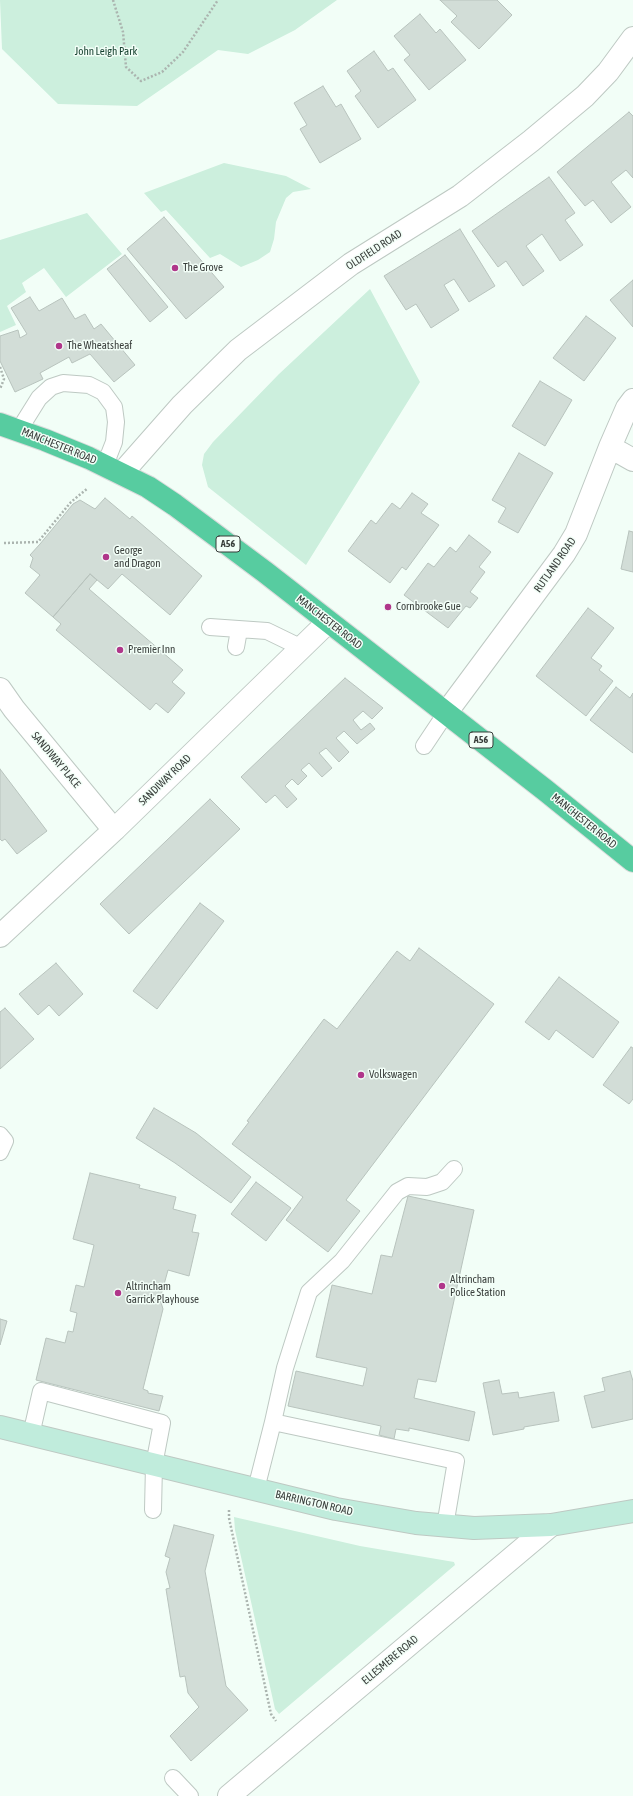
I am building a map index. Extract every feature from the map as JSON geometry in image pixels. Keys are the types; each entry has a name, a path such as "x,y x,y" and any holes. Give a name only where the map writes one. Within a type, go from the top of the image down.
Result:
{"highway":[{"name":"MANCHESTER ROAD","path":"9,427 114,469 148,487 203,525 446,713 633,861"}],"main road":[{"name":"BARRINGTON ROAD","path":"0,1427 336,1509 416,1523 474,1528 551,1525 633,1511"}],"street":[{"name":"OLDFIELD ROAD","path":"114,469 238,350 351,264 460,196 531,141 585,96 608,72 631,44"},
{"name":"RUTLAND ROAD","path":"446,713 564,554 576,534 610,447 627,408 633,400"},
{"path":"610,447 633,460"},
{"name":"SANDIWAY ROAD","path":"0,936 114,830 328,622"},
{"name":"SANDIWAY PLACE","path":"0,689 14,709 114,830"},
{"name":"ELLESMERE ROAD","path":"229,1796 551,1525"}],"lane":[{"path":"9,427 51,386 63,383 89,385 103,392 114,407 116,422 114,469"},
{"path":"210,627 267,631 302,648"},
{"path":"236,647 239,630"},
{"path":"424,746 446,713"},
{"path":"0,1135 5,1141 0,1152"},
{"path":"256,1489 285,1368 309,1292 342,1261 397,1192 408,1186 427,1187 442,1182 454,1169"},
{"path":"30,1435 41,1391 162,1423 154,1465 153,1510"},
{"path":"273,1422 456,1462 445,1526"},
{"path":"173,1778 190,1796"}],"path":[{"path":"114,0 123,32 126,67 141,81 162,72 183,52 218,0"},
{"path":"0,367 4,379 0,389"},
{"path":"4,543 38,542 71,502 114,469"},
{"path":"233,1484 228,1518 271,1714 293,1742"}],"green space":[{"name":"John Leigh Park","path":"0,0 337,0 295,30 248,54 218,50 137,106 58,104 2,49"},
{"path":"224,163 286,176 311,189 293,192 286,198 276,222 274,239 270,252 258,260 241,267 220,254 210,258 166,210 161,212 144,193"},
{"path":"87,213 122,254 66,297 44,268 22,283 26,292 7,306 16,325 0,332 0,240"},
{"path":"370,289 420,382 306,565 208,487 202,465 204,454 213,442 279,374"},
{"path":"234,1517 360,1546 454,1562 455,1565 279,1714 275,1709 235,1530"}],"building":[{"path":"440,0 497,0 512,15 479,49 451,22 457,16"},
{"path":"420,14 436,33 440,29 466,60 429,90 404,60 410,55 394,36"},
{"path":"374,51 388,71 393,68 416,100 378,128 355,96 361,91 347,71"},
{"path":"323,86 336,107 341,104 361,139 320,163 300,129 307,125 294,103"},
{"path":"629,112 633,116 633,178 626,170 611,182 631,207 611,223 593,200 585,206 557,172"},
{"path":"549,177 575,213 565,220 583,245 560,261 542,234 526,246 544,271 523,286 506,261 498,267 472,231"},
{"name":"The Grove","path":"164,217 224,287 186,319 127,249"},
{"path":"460,229 495,286 469,302 454,279 444,285 459,310 431,328 416,304 406,310 384,276"},
{"path":"125,255 168,307 150,322 107,269"},
{"path":"633,280 633,327 610,300"},
{"name":"The Wheatsheaf","path":"30,297 39,311 62,298 75,319 85,314 94,329 101,324 135,365 114,382 90,354 72,363 69,357 40,373 43,379 15,392 0,361 0,336 18,330 20,338 27,334 11,308"},
{"path":"586,316 616,338 584,381 553,358"},
{"path":"540,381 572,400 545,446 512,426"},
{"path":"519,453 553,473 518,533 498,522 506,508 492,500"},
{"path":"412,493 428,504 421,513 439,525 406,570 402,567 390,583 348,551 371,520 376,524 392,503 400,509"},
{"name":"George and Dragon","path":"105,498 130,519 132,516 202,576 170,615 122,574 108,589 90,574 53,617 25,593 40,575 30,567 33,558 30,555 73,504 80,500 95,509"},
{"path":"629,531 633,532 633,572 621,569"},
{"path":"469,535 491,552 479,567 485,572 470,592 478,598 470,608 466,606 448,628 404,595 428,563 434,567 450,547 456,552"},
{"name":"Premier Inn","path":"90,574 97,580 89,589 183,670 172,682 185,693 168,713 156,703 150,710 56,630 61,624 53,617"},
{"path":"588,608 614,628 591,658 602,666 599,670 613,681 586,716 536,676"},
{"path":"345,678 383,708 372,719 363,711 353,720 361,730 370,723 375,729 357,744 344,731 336,738 349,752 339,762 326,748 319,753 332,768 322,777 309,763 301,770 307,776 298,785 292,779 285,786 297,799 287,808 275,795 266,803 241,777"},
{"path":"616,687 630,698 633,693 633,753 590,720"},
{"path":"0,769 47,831 17,854 5,839 2,841 0,839"},
{"path":"210,799 240,829 129,934 100,904"},
{"path":"200,903 224,921 157,1009 133,991"},
{"name":"Volkswagen","path":"419,948 494,1004 346,1200 360,1211 328,1252 286,1220 303,1197 232,1144 249,1122 247,1121 324,1019 337,1029 397,951 410,961"},
{"path":"56,963 83,994 59,1016 49,1005 38,1015 19,994"},
{"path":"559,977 619,1022 593,1058 556,1030 549,1040 525,1022"},
{"path":"5,1008 34,1039 0,1069 0,1012"},
{"path":"631,1047 633,1048 633,1099 629,1104 603,1085"},
{"path":"154,1108 196,1133 251,1177 231,1203 175,1163 136,1138"},
{"name":"Altrincham Garrick Playhouse","path":"90,1173 140,1185 139,1188 176,1197 173,1209 196,1215 192,1232 199,1233 189,1276 168,1270 160,1299 163,1309 143,1389 148,1391 148,1393 163,1396 159,1411 36,1380 46,1338 65,1343 68,1331 73,1332 77,1313 70,1311 76,1285 84,1287 94,1245 73,1239"},
{"path":"256,1182 291,1208 266,1241 231,1214"},
{"name":"Altrincham Police Station","path":"408,1196 474,1210 436,1382 418,1379 414,1398 475,1412 469,1441 409,1428 409,1431 396,1429 394,1439 379,1435 381,1426 288,1406 296,1371 363,1386 367,1368 316,1357 332,1285 372,1294 381,1255 392,1257"},
{"path":"0,1319 7,1321 0,1345"},
{"path":"630,1371 633,1381 633,1419 592,1428 584,1396 605,1391 602,1378"},
{"path":"499,1380 502,1394 518,1392 519,1398 554,1392 559,1421 524,1427 524,1429 493,1435 483,1383"},
{"path":"174,1525 214,1535 205,1571 226,1686 248,1710 191,1761 170,1736 199,1707 188,1693 185,1676 180,1677 166,1589 170,1588 166,1572 170,1558 165,1556"}],"place":[{"name":"The Grove","path":"175,268"},
{"name":"The Wheatsheaf","path":"59,346"},
{"name":"George and Dragon","path":"106,557"},
{"name":"Cornbrooke Gue","path":"388,607"},
{"name":"Premier Inn","path":"120,650"},
{"name":"Volkswagen","path":"361,1075"},
{"name":"Altrincham Police Station","path":"442,1286"},
{"name":"Altrincham Garrick Playhouse","path":"118,1293"}]}
